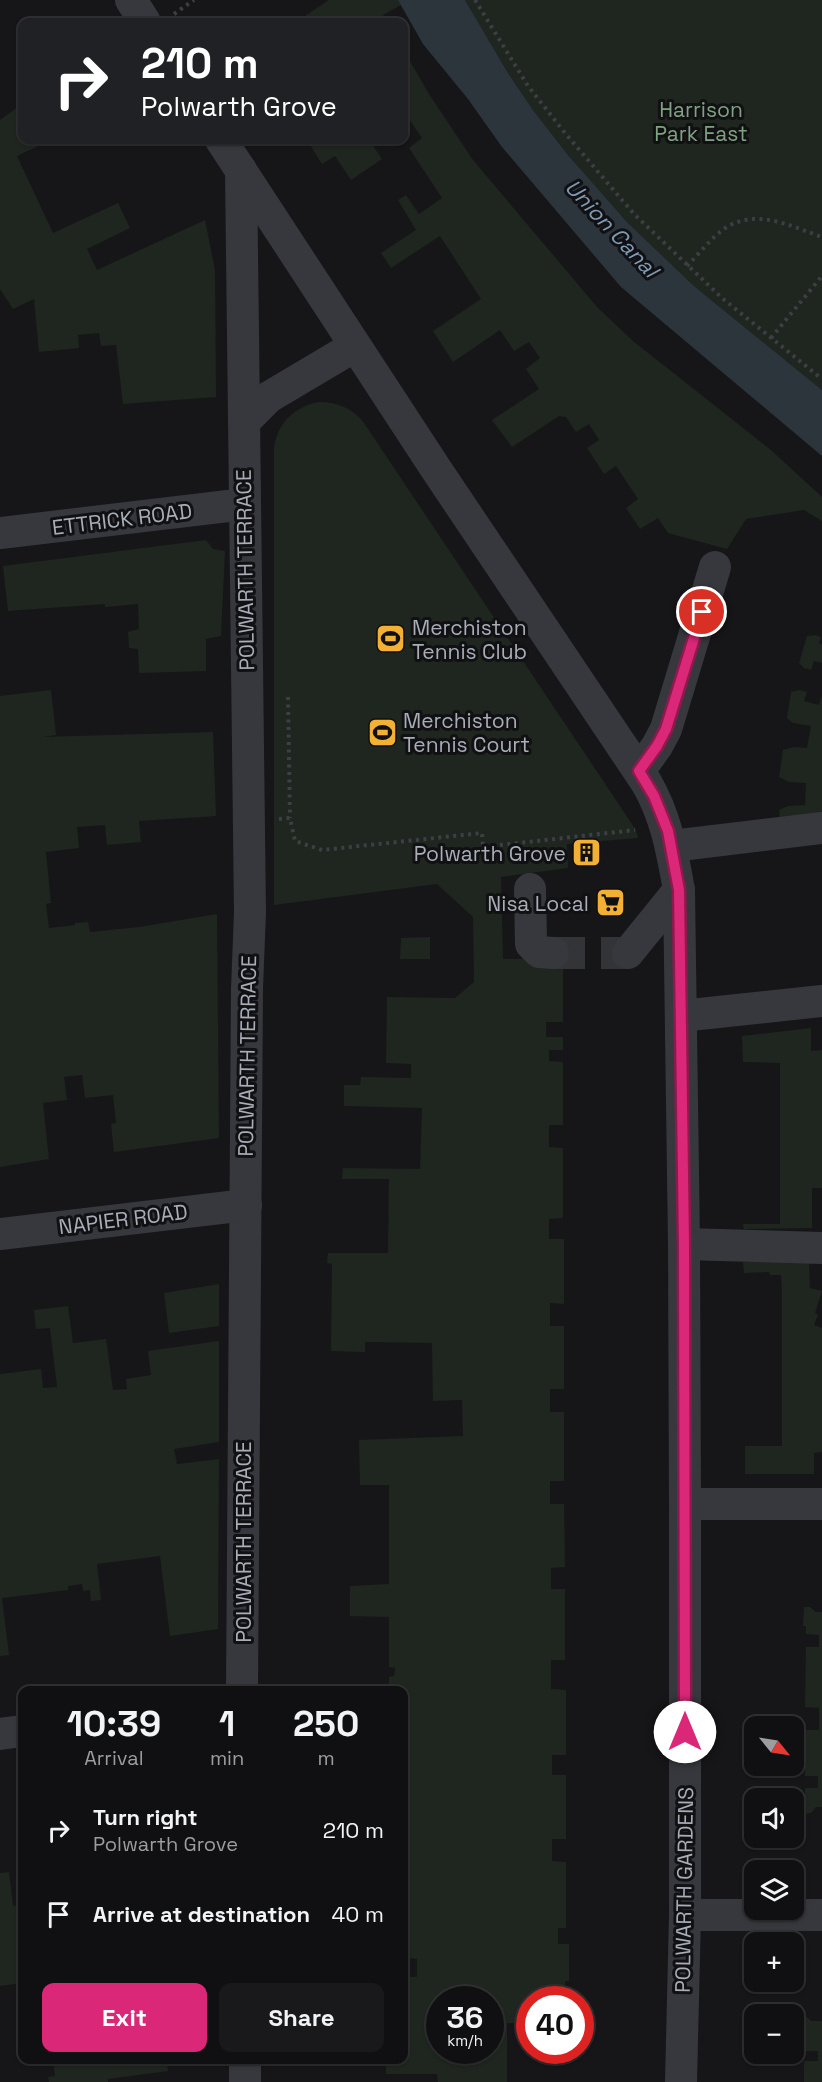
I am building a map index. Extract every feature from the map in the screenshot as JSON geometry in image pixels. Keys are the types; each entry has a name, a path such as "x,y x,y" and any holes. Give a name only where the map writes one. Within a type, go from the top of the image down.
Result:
{"street":[{"path":"131,0 157,18"},
{"path":"224,144 647,783"},
{"name":"POLWARTH TERRACE","path":"241,170 250,912 247,988 242,1686"},
{"path":"242,277 264,248 284,237"},
{"path":"244,422 269,397 356,346"},
{"name":"ETTRICK ROAD","path":"0,533 244,504"},
{"path":"647,783 657,746 666,729 715,567"},
{"name":"POLWARTH GARDENS","path":"647,783 672,846 679,890 685,1504 685,1915 681,2082"},
{"path":"672,846 822,828"},
{"path":"530,889 531,944 538,952 553,953"},
{"path":"628,953 679,890"},
{"path":"681,1016 822,1001"},
{"name":"NAPIER ROAD","path":"0,1234 246,1205"},
{"path":"684,1245 822,1248"},
{"path":"685,1504 822,1504"},
{"path":"0,1734 18,1732"},
{"path":"685,1915 822,1915"},
{"path":"245,2064 245,2082"}],"path":[{"path":"160,18 194,0"},
{"path":"475,0 528,86 634,214 722,298 822,379"},
{"path":"687,266 724,229 747,219 764,218 822,237"},
{"path":"771,338 822,276"},
{"path":"288,697 290,818 295,841 322,850 482,833 483,847 636,830 647,783"},
{"path":"248,816 290,818"}],"green space":[{"path":"329,0 398,0 401,5 383,15 385,18 302,18"},
{"name":"Harrison Park East","path":"465,0 822,0 822,390 694,286 627,222 568,155 533,110 508,73"},
{"path":"408,58 473,160 597,307 633,341 771,450 822,497 822,521 804,510 746,519 727,549 668,533 658,518 640,529 626,508 638,499 616,466 604,474 587,448 599,440 589,424 576,432 566,417 559,416 512,447 492,420 539,389 526,369 540,358 529,342 514,351 500,330 453,362 433,331 481,299 440,236 391,268 381,253 416,230 398,200 406,195 419,214 442,198 409,148 422,138 409,119"},
{"path":"18,107 18,144 42,144 17,156 53,233 118,203 130,228 87,249 97,270 205,220 215,270 216,397 123,404 116,345 101,346 99,333 78,335 79,348 39,352 34,299 13,309 0,289 0,120"},
{"path":"310,144 372,144 382,159 351,180 335,156 322,164"},
{"path":"332,403 355,413 364,423 636,830 638,838 567,844 568,868 501,877 503,959 563,959 563,1022 546,1022 546,1037 563,1037 563,1050 549,1050 549,1061 563,1062 563,1125 549,1125 549,1147 563,1148 563,1218 549,1219 549,1239 564,1239 564,1304 550,1303 550,1326 564,1326 564,1389 550,1389 550,1412 564,1412 564,1481 550,1481 550,1504 564,1504 565,1567 551,1568 551,1589 565,1589 565,1660 551,1660 551,1689 566,1690 566,1755 552,1755 552,1775 566,1775 566,1839 552,1839 552,1861 566,1862 566,1928 558,1928 558,1944 569,1944 569,1981 565,1981 565,1986 516,1986 516,2023 507,2023 507,2082 438,2082 437,2074 386,2074 386,2064 408,2064 408,1977 417,1977 417,1959 408,1958 408,1686 389,1686 389,1677 394,1676 395,1668 389,1667 389,1617 350,1616 350,1586 389,1584 389,1485 360,1485 359,1440 463,1436 462,1400 433,1401 432,1343 365,1342 365,1352 331,1351 332,1264 327,1263 328,1253 388,1253 389,1179 342,1179 343,1168 420,1169 422,1108 344,1106 344,1085 360,1085 361,1077 411,1078 411,1064 386,1063 387,997 455,998 474,982 473,917 437,884 274,905 274,448 283,423 295,412 310,404"},
{"path":"206,540 213,549 225,551 221,636 206,639 206,671 139,673 138,649 129,648 128,632 139,629 138,604 8,611 3,566"},
{"path":"807,636 821,637 819,643 822,645 822,663 814,661 811,670 799,663"},
{"path":"51,690 56,735 43,737 213,732 216,816 139,821 141,842 107,845 105,825 77,827 79,848 46,852 51,903 46,904 49,928 88,922 90,932 139,927 217,914 219,1138 114,1152 111,1124 116,1123 113,1095 85,1098 82,1075 64,1077 67,1100 43,1103 49,1159 0,1167 0,696"},
{"path":"800,690 807,692 804,701 819,705 822,696 822,819 780,824 779,810 788,806 805,805 806,783 789,782 779,777 783,750 794,747 807,748 811,726 793,723 787,718 791,692"},
{"path":"430,937 430,959 400,959 401,938"},
{"path":"811,1028 811,1051 822,1050 822,1188 812,1188 812,1228 744,1229 743,1224 780,1224 780,1063 743,1062 742,1036"},
{"path":"809,1261 810,1288 822,1291 814,1325 822,1328 822,1452 814,1453 814,1474 745,1474 745,1446 782,1446 782,1289 781,1275 770,1275 769,1272 744,1273 743,1262"},
{"path":"219,1284 219,1326 169,1333 164,1293"},
{"path":"68,1306 73,1343 106,1339 113,1390 127,1389 126,1379 151,1375 148,1351 219,1341 219,1442 174,1449 177,1464 219,1459 218,1629 170,1636 160,1556 97,1564 101,1600 91,1601 90,1590 83,1591 82,1584 68,1586 68,1590 2,1598 9,1655 0,1656 0,1374 41,1369 43,1388 57,1387 50,1328 36,1329 34,1310"},
{"path":"804,1607 822,1612 822,1807 816,1807 811,1813 804,1814 805,1788 818,1788 818,1776 805,1776 805,1730 819,1730 819,1708 805,1707 806,1647 819,1647 819,1635 806,1634 806,1626 803,1626"},
{"path":"9,1872 13,1906 18,1905 18,1984 0,1986 0,1873"},
{"path":"804,2017 811,2021 822,2021 822,2082 804,2082 804,2061 818,2061 818,2051 804,2051"},
{"path":"54,2064 167,2064 168,2071 108,2079 108,2082 49,2082 48,2077 55,2076"}],"water":[{"name":"Union Canal","path":"398,0 465,0 508,73 533,110 568,155 627,222 694,286 822,390 822,456 621,287 502,147 468,99 423,44"}],"tunnel":[{"path":"553,953 628,953"}],"place":[{"name":"Merchiston Tennis Club","path":"391,639"},
{"name":"Merchiston Tennis Court","path":"382,732"},
{"name":"Polwarth Grove","path":"587,853"},
{"name":"Nisa Local","path":"610,903"}],"route":[{"path":"685,1732 684,1245 679,890 668,831 654,796 639,771 666,729 702,612"}]}
